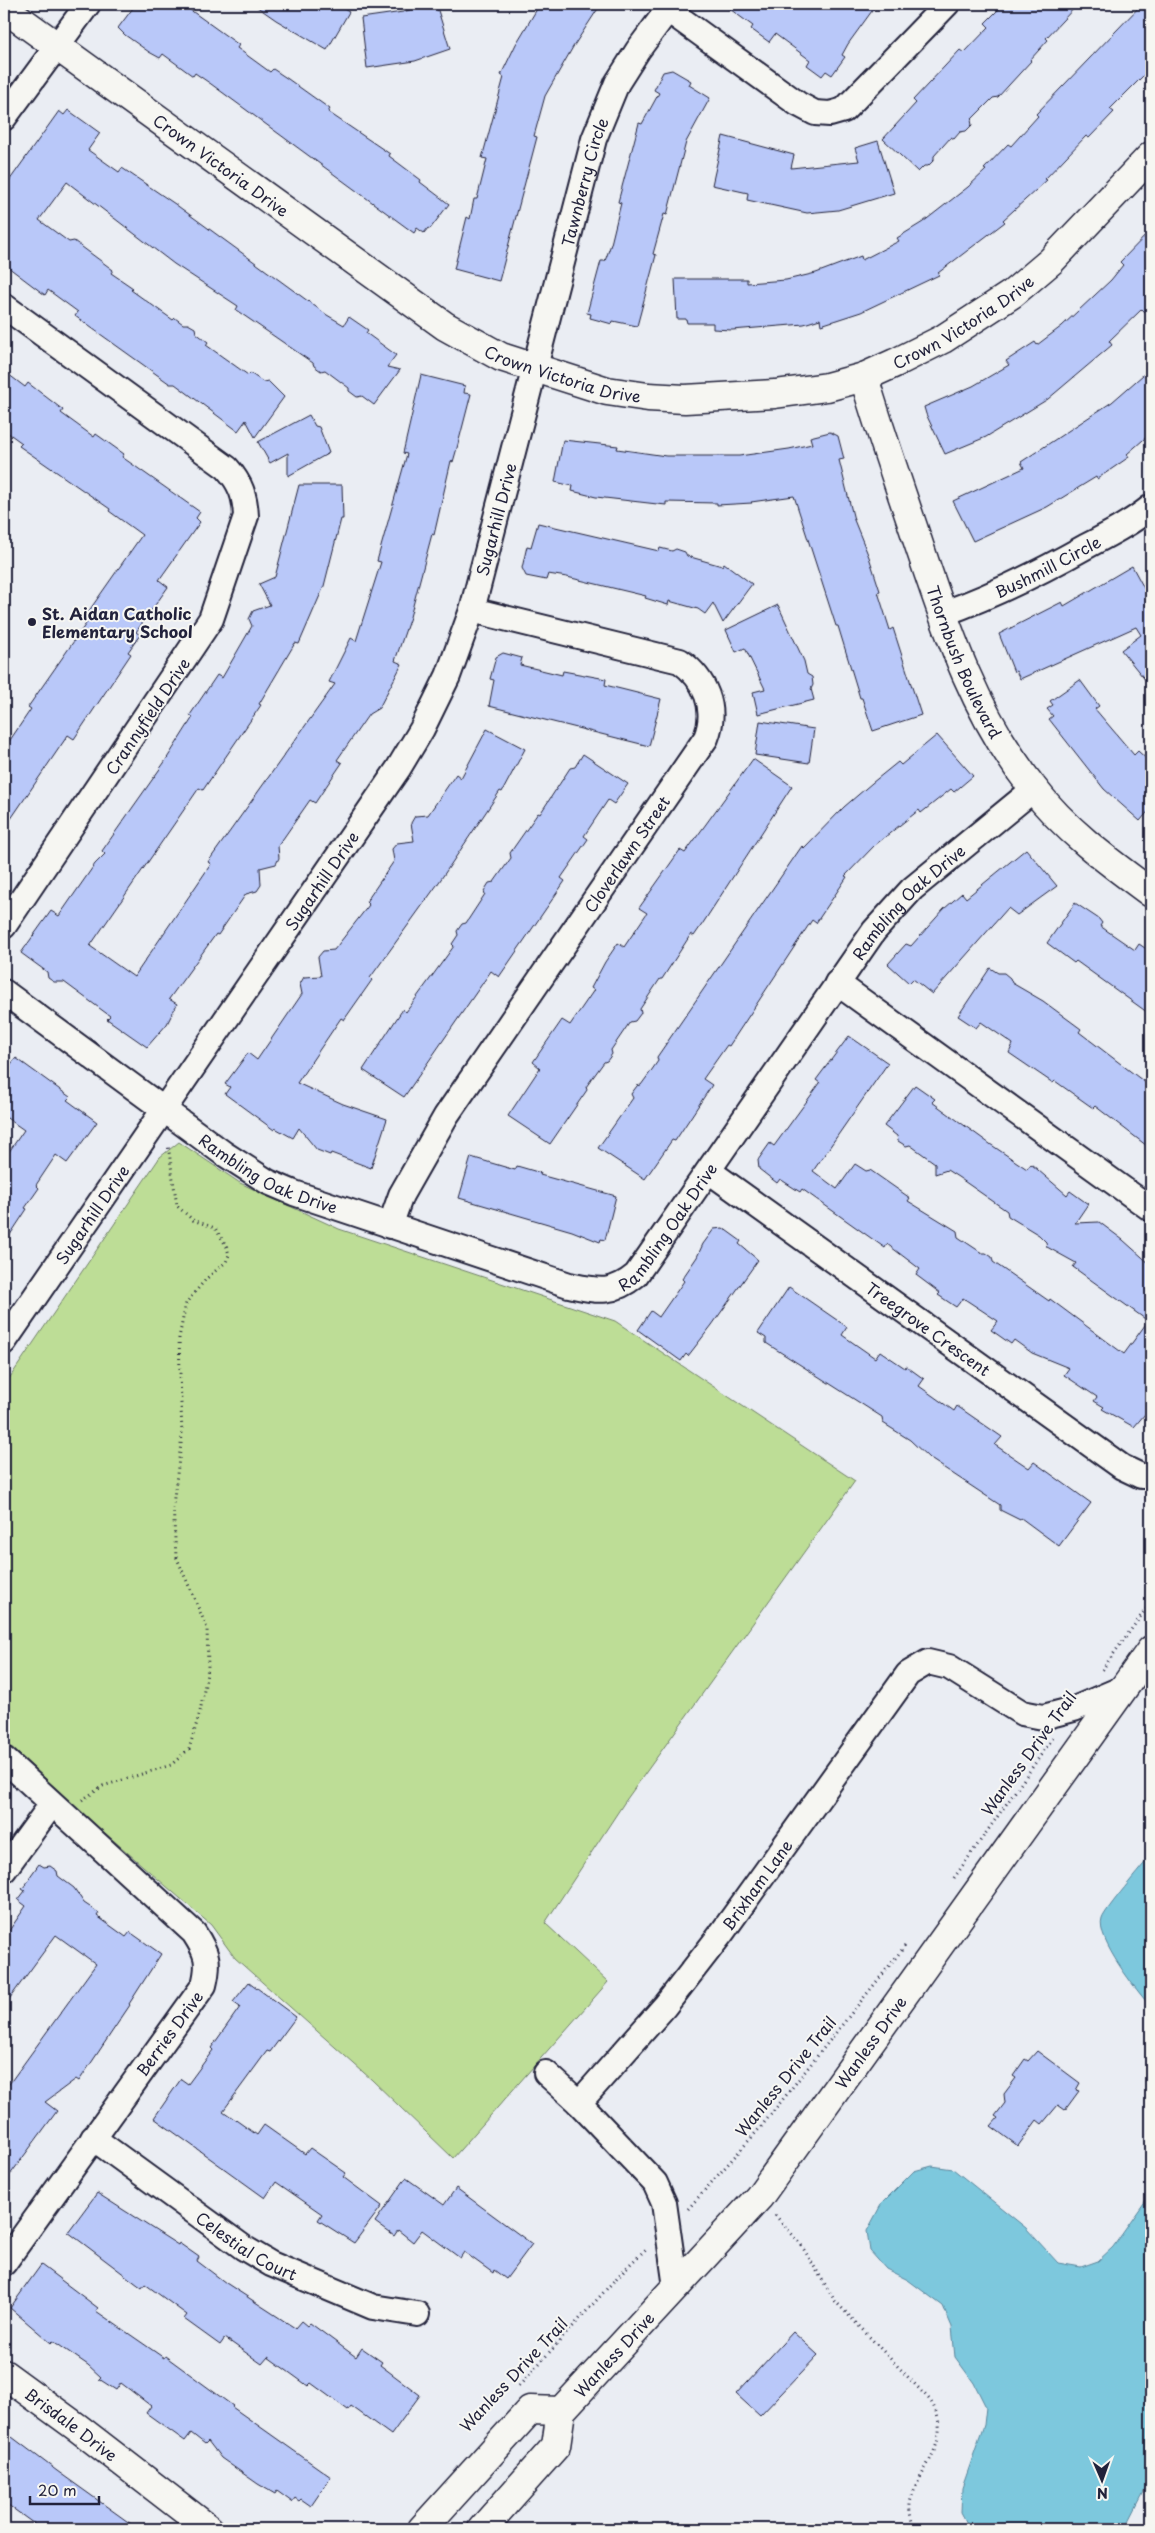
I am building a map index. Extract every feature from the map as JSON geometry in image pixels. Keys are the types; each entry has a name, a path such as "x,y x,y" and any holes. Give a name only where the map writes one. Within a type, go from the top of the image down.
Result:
{"street":[{"path":"4,118 88,4"},
{"name":"Tawnberry Circle","path":"534,370 594,139 617,83 638,50 670,7 798,104 815,112 830,114 844,110 947,4"},
{"name":"Crown Victoria Drive","path":"4,8 445,326 501,357 534,370 606,391 648,397 685,398 775,394 827,388 864,377 943,339 1012,294 1051,261 1151,156"},
{"name":"Crannyfield Drive","path":"4,306 227,468 240,482 245,499 246,516 211,620 4,926"},
{"name":"Sugarhill Drive","path":"4,1342 398,769 422,729 448,676 472,610 534,370"},
{"name":"Thornbush Boulevard","path":"864,377 942,614 963,672 979,706 1034,790 1087,844 1151,893"},
{"name":"Bushmill Circle","path":"942,614 1010,587 1114,531 1150,509"},
{"name":"Cloverlawn Street","path":"390,1226 401,1195 446,1116 683,771 709,730 711,709 707,696 693,671 680,661 472,610"},
{"name":"Rambling Oak Drive","path":"163,1110 268,1182 390,1226 569,1286 601,1291 622,1286 636,1275 874,931 912,889 1034,790"},
{"path":"837,983 1151,1209"},
{"path":"4,992 163,1110"},
{"name":"Treegrove Crescent","path":"709,1171 1122,1468 1141,1476 1151,1476"},
{"name":"Wanless Drive","path":"482,2529 556,2446 561,2412 759,2198 1151,1650"},
{"name":"Brixham Lane","path":"579,2103 665,2006 721,1934 908,1674 928,1662 949,1667 1022,1713 1043,1717 1074,1709 1123,1688"},
{"name":"Berries Drive","path":"4,1759 194,1933 205,1950 208,1967 204,1985 4,2264"},
{"path":"4,1870 52,1804"},
{"path":"546,2073 579,2103 655,2183 664,2203 676,2287"},
{"name":"Celestial Court","path":"93,2138 244,2248 271,2264 373,2307 417,2314"},
{"name":"Brisdale Drive","path":"4,2374 78,2428 209,2529"},
{"name":"Wanless Drive","path":"422,2529 530,2410 561,2412"}],"path":[{"path":"76,1803 104,1786 171,1765 188,1749 200,1712 208,1668 207,1628 176,1556 173,1505 182,1436 179,1338 186,1303 206,1279 226,1262 229,1255 227,1247 215,1228 193,1220 177,1206 168,1144"},
{"path":"1102,1671 1151,1602"},
{"name":"Wanless Drive Trail","path":"953,1880 1074,1709"},
{"name":"Wanless Drive Trail","path":"517,2389 622,2272 694,2204 760,2128 906,1944"},
{"path":"759,2198 800,2243 835,2301 930,2400 937,2412 940,2432 935,2452 911,2500 910,2516 915,2529"}],"green space":[{"path":"179,1142 240,1183 339,1229 615,1321 855,1481 624,1803 545,1923 608,1982 453,2158 372,2080 235,1958 211,1925 83,1814 4,1740 4,1386 160,1157"}],"water":[{"path":"1151,1855 1151,2007 1111,1952 1102,1928 1102,1919"},
{"path":"932,2166 953,2169 1026,2228 1058,2263 1081,2267 1098,2261 1113,2247 1151,2193 1151,2478 1125,2529 970,2529 961,2512 962,2488 984,2425 986,2407 974,2383 955,2357 952,2327 943,2306 908,2280 886,2269 870,2251 867,2231 882,2203 914,2171"}],"building":[{"path":"136,4 182,4 239,45 237,48 270,72 273,69 330,109 328,112 390,154 389,156 449,204 430,229 428,228 424,233 417,228 414,233 195,73 193,76 163,54 160,58 125,35 118,28"},
{"path":"253,4 335,4 349,12 327,50"},
{"path":"428,4 436,4 450,49 415,61 367,68 361,18 403,12"},
{"path":"540,4 601,4 573,47 545,96 534,136 537,137 499,281 454,269 467,217 470,219 474,199 477,199 487,159 482,158 504,77 501,75 516,44"},
{"path":"723,4 877,4 848,44 842,55 845,57 832,75 826,71 822,76 807,65 810,60 775,34 769,42 751,29 753,26"},
{"path":"1004,4 1078,4 1046,38 1048,40 1031,61 998,97 993,98 971,120 972,125 966,131 960,132 954,139 951,137 934,156 934,160 918,172 883,139 916,103 913,100 960,50 964,53 989,27 985,23"},
{"path":"1142,4 1151,4 1151,68 1110,109 1114,112 1089,138 1086,136 1045,179 1047,180 1003,220 1005,222 938,273 939,275 861,312 821,325 820,319 804,324 732,330 713,329 713,323 687,323 686,319 677,319 675,279 747,279 747,283 786,280 816,273 861,256 862,260 899,241 897,238 923,222 968,187 986,170 984,169 1008,144 1011,146 1038,116 1036,114"},
{"path":"672,70 691,81 689,85 710,98 686,142 667,215 664,214 653,254 656,255 637,326 613,321 612,324 590,318 591,314 587,313 601,261 605,261 611,244 621,203 618,202 639,123 642,124 659,93 654,90 663,72"},
{"path":"68,110 100,133 88,150 119,172 122,168 175,204 327,315 344,325 349,317 368,330 366,333 396,355 387,367 400,370 374,405 362,396 357,397 349,391 349,388 325,370 321,371 313,363 236,310 238,306 174,264 67,182 39,220 69,242 74,241 113,270 111,273 133,288 131,290 173,320 175,318 183,324 188,324 195,328 196,333 208,342 206,345 248,375 250,373 263,382 268,381 284,397 255,437 246,420 238,431 175,384 170,384 75,316 78,312 48,290 45,295 4,264 4,188 59,111 64,115"},
{"path":"723,136 794,155 791,168 859,161 855,148 878,141 894,193 838,210 807,213 747,200 748,193 712,185"},
{"path":"1151,230 1151,318 1142,309 1109,341 1112,345 1048,399 986,437 945,454 924,407 973,386 1009,365 1006,361 1035,342 1037,345 1062,326 1111,280 1123,265 1120,262"},
{"path":"1151,368 1151,433 1127,454 1129,457 1097,479 1096,477 1047,507 973,541 953,501 1024,468 1021,462 1112,402"},
{"path":"4,371 25,387 28,383 63,410 61,413 94,437 96,434 124,454 122,457 200,512 196,518 200,522 159,580 168,587 136,632 140,635 128,652 131,654 74,739 68,735 4,829 4,749 31,709 28,707 90,618 86,615 142,535 109,511 110,509 19,446 22,443 4,430"},
{"path":"421,375 465,386 464,393 471,394 453,462 451,461 434,535 432,534 410,617 395,661 402,664 379,708 369,714 337,760 342,763 315,803 310,800 278,846 279,858 276,864 260,868 261,885 257,891 246,894 218,935 216,934 169,999 177,1004 167,1024 147,1047 107,1019 110,1016 64,982 54,982 48,978 47,972 21,953 51,911 59,916 95,864 105,854 102,851 164,763 193,717 190,715 217,675 222,678 252,626 249,619 253,611 270,605 259,584 275,577 299,485 342,485 343,519 341,519 324,586 299,644 295,643 259,704 261,705 203,790 199,788 90,946 134,977 211,864 208,862 335,684 329,682 351,638 356,641 381,562 377,561 407,454 403,453"},
{"path":"309,415 315,426 319,427 329,453 288,476 288,453 270,463 258,442"},
{"path":"830,432 838,436 844,459 839,460 854,520 869,557 890,630 893,628 921,715 873,731 862,698 860,698 794,496 752,503 717,505 717,503 666,502 666,505 596,497 572,491 573,486 555,482 563,440 618,446 617,449 666,456 739,456 812,444 810,437"},
{"path":"538,523 659,551 660,548 672,551 676,549 685,552 687,556 722,566 724,563 752,584 723,623 713,603 705,614 698,609 669,601 668,605 645,598 646,596 567,577 548,574 546,580 526,576 522,568 527,546 531,547"},
{"path":"1132,566 1151,601 1151,687 1121,650 1141,635 1136,627 1020,679 1016,671 1014,672 999,634 1062,602 1064,606"},
{"path":"778,605 804,661 807,674 812,677 813,685 811,689 814,700 758,714 753,692 765,689 745,648 736,652 726,630"},
{"path":"503,653 522,658 520,665 562,675 563,671 606,679 605,685 661,699 649,746 489,706 494,680 490,679 496,657"},
{"path":"1080,680 1099,706 1095,709 1134,755 1138,751 1151,763 1151,808 1140,821 1104,789 1049,719 1053,716 1047,709 1053,705 1050,701"},
{"path":"760,721 814,729 809,763 755,755"},
{"path":"487,729 525,749 502,792 500,791 437,885 370,978 372,980 344,1020 341,1018 297,1083 343,1104 387,1119 371,1168 331,1153 330,1155 317,1150 299,1128 293,1138 275,1128 274,1130 225,1094 230,1087 225,1084 248,1053 257,1060 302,994 300,984 304,977 321,976 318,957 323,951 334,950 369,905 366,902 394,861 392,849 397,843 414,841 411,823 415,816 428,815 456,774 461,778"},
{"path":"937,735 973,776 954,792 951,789 921,813 919,810 875,845 845,876 847,877 816,923 812,920 729,1046 727,1045 703,1079 712,1085 675,1141 672,1140 645,1179 598,1148 633,1098 631,1094 637,1086 641,1085 658,1061 657,1057 802,846 804,848 844,807 872,783 898,762 901,765"},
{"path":"583,754 628,784 614,804 608,800 584,836 588,839 561,878 565,881 499,977 491,971 404,1097 363,1070 403,1009 406,1012 454,946 452,944 458,935 457,931 462,924 466,923 485,894 484,891 489,883 494,882 511,858 510,853 538,813 540,814 570,768 575,767"},
{"path":"753,759 792,786 703,923 694,936 691,934 662,979 660,979 640,1009 641,1013 635,1021 630,1022 611,1050 612,1054 586,1087 587,1090 550,1144 508,1116 540,1068 533,1062 562,1020 570,1025 594,990 591,988 618,943 624,947 647,913 639,908 680,850 685,853"},
{"path":"1026,849 1057,886 1017,915 1008,908 932,994 913,979 909,983 888,964 906,944 911,946 944,909 962,893 966,898"},
{"path":"1075,903 1099,919 1102,923 1100,926 1135,950 1139,944 1151,952 1151,1015 1076,961 1074,963 1047,943"},
{"path":"990,968 998,973 1004,973 1010,978 1012,983 1043,1001 1081,1029 1079,1032 1151,1087 1151,1149 1095,1106 1093,1108 1055,1081 1053,1083 1009,1053 1013,1044 981,1022 976,1028 958,1016"},
{"path":"849,1036 888,1063 813,1171 837,1189 855,1164 866,1171 870,1170 910,1198 908,1201 957,1231 958,1237 982,1253 992,1257 993,1262 1049,1301 1050,1299 1124,1354 1148,1321 1073,1267 1076,1263 1047,1247 1046,1242 1039,1235 1008,1216 1007,1211 958,1177 947,1170 935,1174 935,1163 910,1145 906,1146 898,1141 897,1136 884,1126 915,1085 935,1099 932,1102 990,1144 1027,1169 1031,1164 1067,1195 1070,1191 1088,1204 1075,1223 1099,1222 1151,1265 1151,1407 1134,1427 1102,1409 1104,1407 1094,1401 1097,1397 1064,1375 1069,1368 1032,1353 1014,1340 1011,1344 991,1330 998,1321 963,1298 956,1307 938,1295 940,1293 916,1275 920,1269 887,1244 885,1248 802,1189 800,1192 780,1179 777,1183 759,1169 758,1160 770,1143 774,1146 820,1083 816,1080"},
{"path":"16,1058 70,1097 67,1100 97,1122 67,1163 56,1155 36,1185 39,1188 25,1208 27,1209 4,1244 4,1159 24,1130 4,1116 4,1059 11,1064"},
{"path":"471,1157 515,1170 517,1166 541,1173 540,1175 616,1196 605,1240 601,1239 600,1242 572,1231 459,1198"},
{"path":"723,1228 741,1241 739,1244 758,1260 712,1325 688,1356 686,1354 681,1361 638,1330 651,1311 659,1317 684,1281 682,1279 697,1257 703,1244 714,1229"},
{"path":"789,1287 847,1327 842,1335 875,1358 880,1351 905,1368 906,1366 924,1379 919,1386 954,1411 957,1406 1002,1437 995,1445 1029,1468 1034,1462 1091,1503 1059,1546 1021,1518 1020,1520 1000,1510 1000,1505 929,1458 910,1440 883,1423 882,1417 766,1343 766,1338 758,1333"},
{"path":"39,1864 44,1867 50,1866 57,1871 58,1876 74,1888 84,1903 99,1913 97,1916 126,1937 130,1932 161,1954 130,2005 79,2081 76,2079 45,2102 57,2111 4,2183 4,2091 96,1964 56,1935 4,2006 4,1938 26,1906 18,1900 25,1891 22,1889"},
{"path":"249,1982 296,2017 270,2052 267,2051 223,2111 257,2135 264,2125 305,2154 310,2148 346,2173 343,2177 382,2206 354,2243 318,2220 322,2214 276,2182 265,2198 154,2118 181,2079 188,2084 213,2050 211,2048 240,2007 233,2002"},
{"path":"1037,2051 1080,2083 1076,2090 1079,2091 1065,2110 1058,2105 1042,2124 1037,2120 1018,2146 991,2126 998,2118 995,2116 1005,2103 1004,2094 1016,2078 1013,2076 1025,2059 1028,2061"},
{"path":"406,2178 444,2205 456,2188 532,2244 506,2279 494,2270 493,2273 464,2252 460,2258 422,2230 413,2242 398,2230 394,2236 375,2222"},
{"path":"97,2193 178,2245 179,2243 199,2257 197,2261 226,2283 295,2328 301,2321 307,2326 310,2323 356,2357 362,2348 382,2362 380,2365 420,2395 391,2435 351,2406 348,2410 311,2383 308,2386 268,2357 262,2364 225,2338 220,2345 184,2319 187,2315 145,2284 142,2288 68,2232"},
{"path":"41,2265 98,2308 96,2311 164,2358 165,2356 232,2407 331,2477 311,2506 301,2499 299,2501 295,2498 292,2502 277,2491 275,2494 258,2484 221,2458 208,2441 205,2444 191,2433 185,2441 146,2413 151,2406 121,2383 116,2390 99,2379 101,2377 88,2365 53,2341 51,2343 10,2308"},
{"path":"793,2332 818,2355 760,2416 736,2394"},
{"path":"4,2431 138,2529 41,2529 4,2502"}],"place":[{"name":"St. Aidan Catholic Elementary School","path":"32,622"}]}
